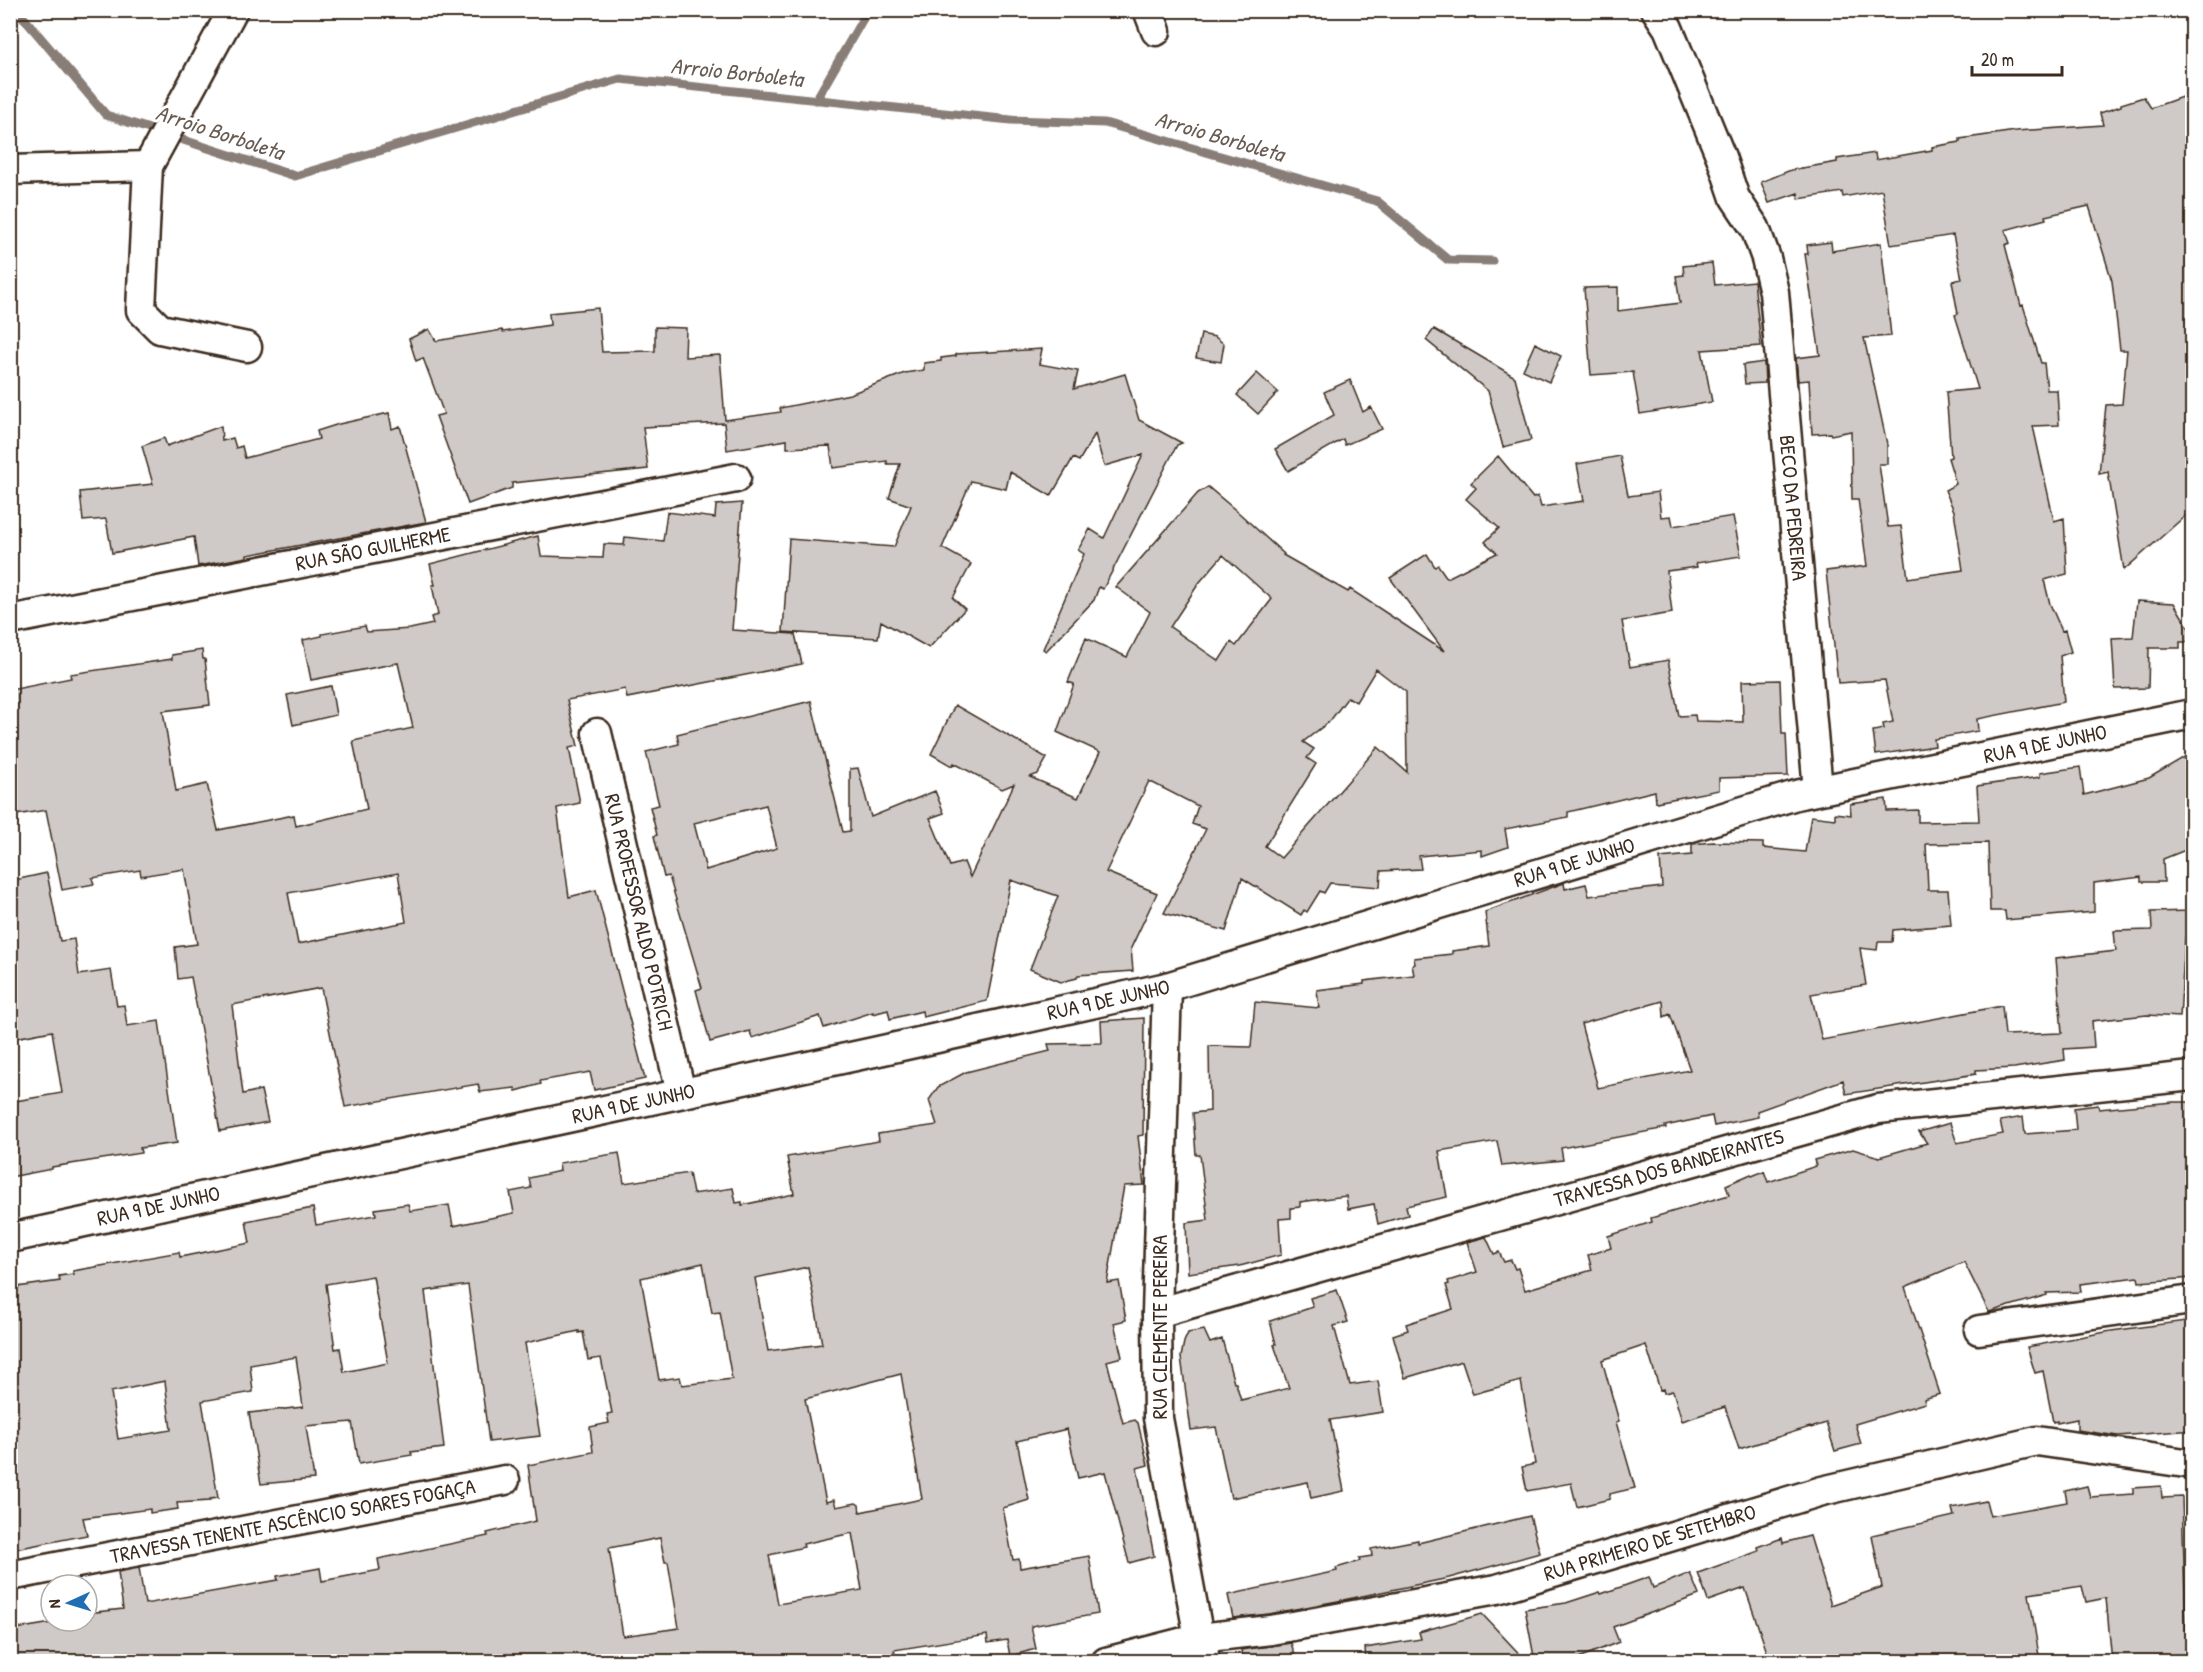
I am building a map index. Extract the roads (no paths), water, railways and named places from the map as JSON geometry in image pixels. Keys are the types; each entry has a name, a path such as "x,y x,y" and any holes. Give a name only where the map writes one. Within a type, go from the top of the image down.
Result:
{"street":[{"path":"233,10 148,166 141,310 159,330 247,347"},
{"name":"BECO DA PEDREIRA","path":"1656,10 1672,39 1721,157 1734,198 1755,228 1766,258 1774,292 1818,790"},
{"path":"10,170 148,166"},
{"name":"RUA SÃO GUILHERME","path":"10,620 736,478"},
{"name":"RUA 9 DE JUNHO","path":"10,1238 1167,987 1785,798 2193,714"},
{"name":"RUA PROFESSOR ALDO POTRICH","path":"597,733 681,1094"},
{"name":"RUA CLEMENTE PEREIRA","path":"1167,987 1157,1313 1158,1418 1202,1650"},
{"name":"TRAVESSA DOS BANDEIRANTES","path":"1157,1313 1878,1109 2193,1076"},
{"path":"1978,1330 2193,1300"},
{"name":"RUA PRIMEIRO DE SETEMBRO","path":"1106,1662 1202,1650 1271,1630 1497,1589 1822,1491 2037,1441 2193,1464"},
{"name":"TRAVESSA TENENTE ASCÊNCIO SOARES FOGAÇA","path":"10,1576 505,1480"}],"waterway":[{"name":"Arroio Borboleta","path":"17,10 106,115 295,176 620,79 1011,120 1105,123 1377,201 1448,260 1492,261"},
{"path":"816,100 868,10"}]}
